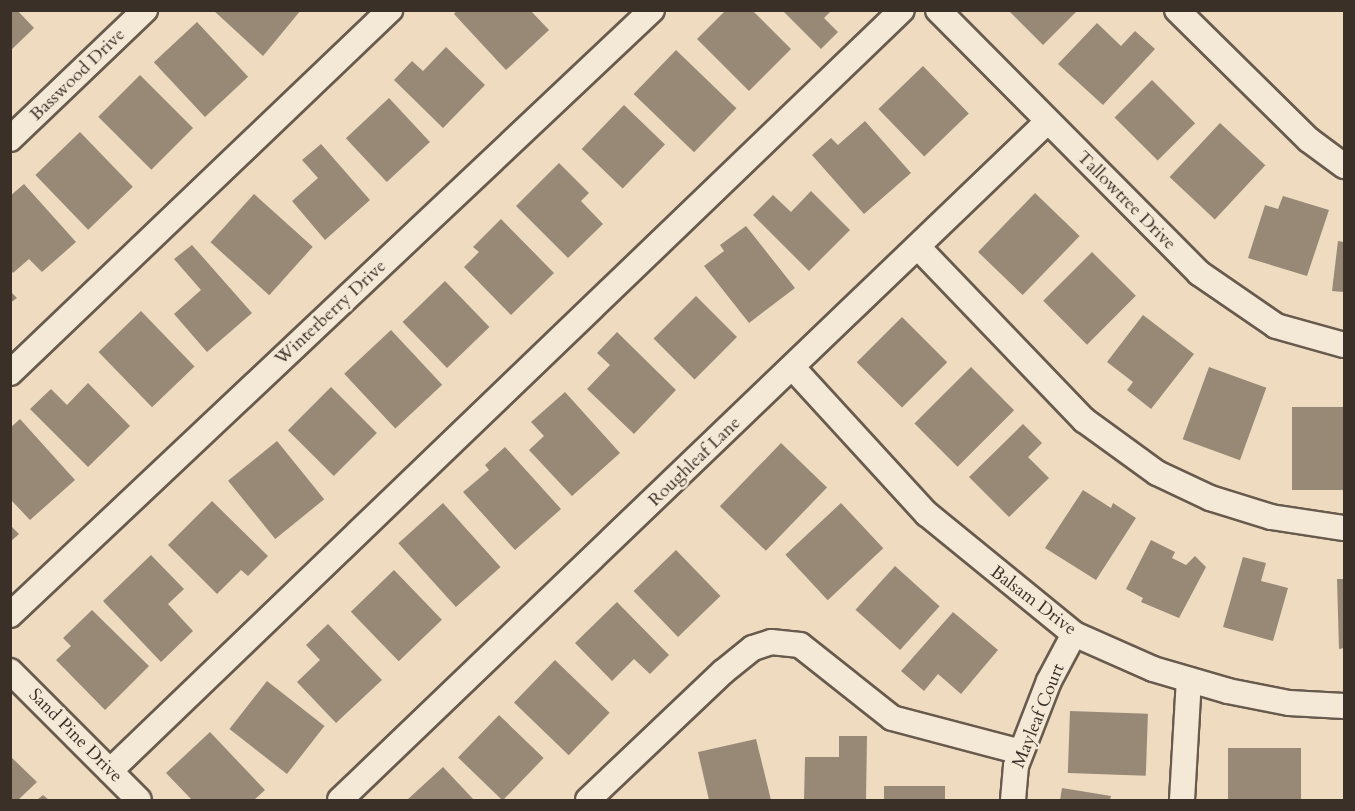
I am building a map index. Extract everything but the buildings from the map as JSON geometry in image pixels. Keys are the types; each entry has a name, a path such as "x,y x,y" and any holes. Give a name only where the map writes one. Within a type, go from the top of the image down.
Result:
{"street":[{"name":"Basswood Drive","path":"10,139 144,10"},
{"path":"10,373 390,10"},
{"name":"Winterberry Drive","path":"10,615 652,10"},
{"path":"110,771 902,10"},
{"name":"Tallowtree Drive","path":"938,10 1160,238 1235,301 1276,326 1344,345"},
{"path":"1177,10 1309,140 1344,166"},
{"name":"Roughleaf Lane","path":"340,801 1047,122"},
{"path":"918,247 1084,420 1157,473 1210,498 1271,517 1344,528"},
{"name":"Balsam Drive","path":"793,368 927,514 1074,634 1153,669 1189,680 1289,703 1344,706"},
{"name":"Mayleaf Court","path":"1012,801 1022,752 1049,681 1074,634"},
{"path":"588,801 723,672 753,648 771,642 800,645 892,718 1022,752"},
{"name":"Sand Pine Drive","path":"10,671 139,801"},
{"path":"1182,801 1189,680"}]}
